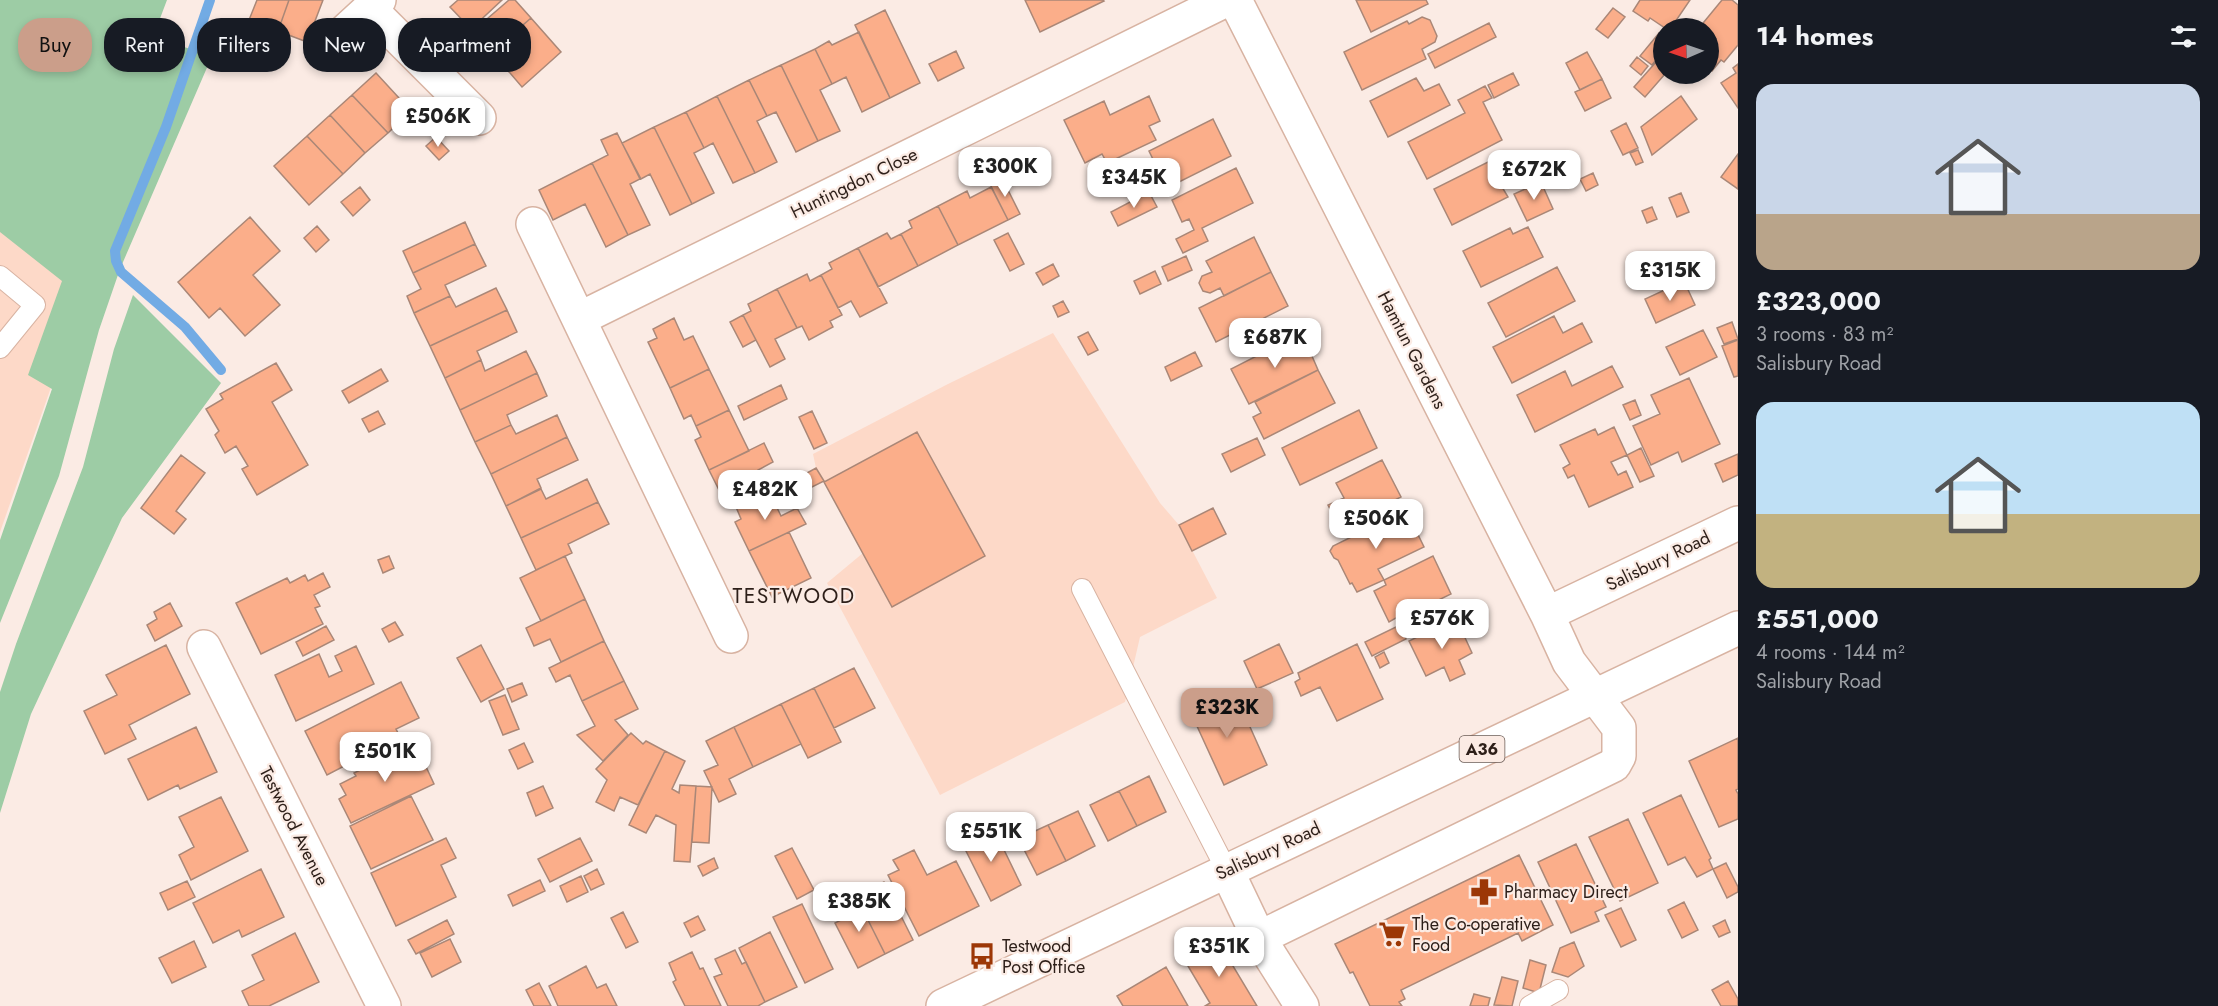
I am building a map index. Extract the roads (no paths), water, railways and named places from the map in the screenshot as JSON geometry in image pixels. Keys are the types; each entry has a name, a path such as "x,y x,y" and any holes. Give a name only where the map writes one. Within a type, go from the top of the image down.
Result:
{"street":[{"name":"Huntingdon Close","path":"579,319 1226,0"},
{"name":"Hamtun Gardens","path":"1235,0 1547,614 1569,662 1594,697"},
{"path":"359,18 374,4 479,118"},
{"path":"533,224 731,636"},
{"name":"Salisbury Road","path":"1547,614 1738,524"},
{"name":"Salisbury Road","path":"943,1006 1738,628"},
{"name":"Testwood Avenue","path":"204,647 384,1006"},
{"path":"1259,938 1614,765 1619,756 1619,728 1594,697"},
{"path":"1227,871 1259,938 1302,1006"}],"lane":[{"path":"0,276 35,304 0,348"},
{"path":"1082,589 1227,871"},
{"path":"1530,1006 1558,990"}],"waterway":[{"path":"210,0 166,127 115,251 121,272 185,327 221,370"}],"place":[{"name":"Pharmacy Direct","path":"1484,892"},
{"name":"The Co-operative Food","path":"1392,934"},
{"name":"Testwood Post Office","path":"982,956"}],"district":[{"name":"TESTWOOD","path":"794,596"}]}
